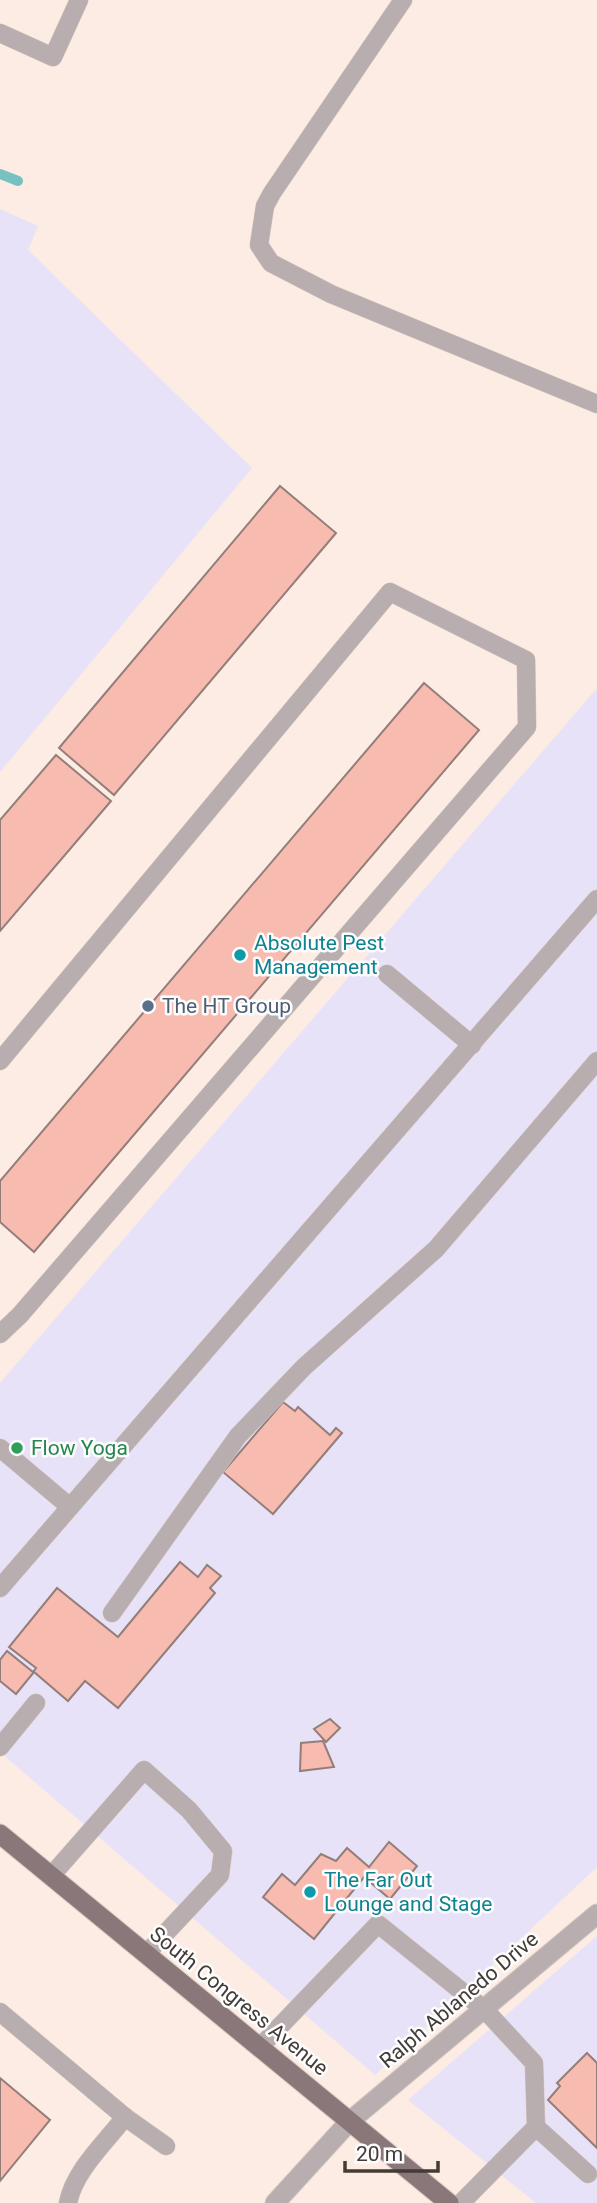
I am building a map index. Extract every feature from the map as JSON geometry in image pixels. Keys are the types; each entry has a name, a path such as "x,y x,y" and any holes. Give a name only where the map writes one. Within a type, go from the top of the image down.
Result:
{"main road":[{"name":"South Congress Avenue","path":"0,1834 449,2203"}],"street":[{"name":"Ralph Ablanedo Drive","path":"275,2203 350,2121 597,1914"}],"lane":[{"path":"0,33 53,57 79,0"},
{"path":"403,0 272,193 265,206 259,245 271,263 331,294 597,404"},
{"path":"0,1061 390,592 526,660 527,727 20,1315 0,1334"},
{"path":"0,1588 597,899"},
{"path":"387,974 472,1045"},
{"path":"112,1613 238,1436 304,1367 436,1249 597,1061"},
{"path":"0,1448 70,1507"},
{"path":"0,1746 36,1703"},
{"path":"51,1876 144,1770 189,1810 223,1851 220,1875 146,1954"},
{"path":"260,2047 378,1924 485,2010 534,2063 536,2127 588,2174"},
{"path":"0,2012 125,2117 166,2146"},
{"path":"68,2203 70,2190 80,2173 125,2117"},
{"path":"461,2203 536,2127"}],"shaded area":[{"path":"0,209 38,226 28,250 252,468 0,772"},
{"path":"597,688 597,1867 375,2075 0,1752 0,1383"},
{"path":"597,1936 597,2203 536,2203 408,2100"}],"building":[{"path":"280,486 336,533 114,795 59,748"},
{"name":"Absolute Pest Management","path":"424,683 479,730 34,1252 0,1222 0,1181"},
{"path":"56,755 111,801 0,931 0,820"},
{"path":"283,1402 295,1411 298,1407 330,1435 336,1428 342,1433 273,1514 223,1472"},
{"path":"180,1562 198,1577 207,1565 221,1576 210,1588 215,1593 118,1708 85,1681 68,1701 34,1672 16,1694 0,1681 0,1660 7,1651 33,1672 36,1668 9,1647 57,1588 118,1637"},
{"path":"330,1719 340,1728 326,1742 314,1729"},
{"path":"323,1741 334,1767 300,1771 301,1743"},
{"name":"The Far Out Lounge and Stage","path":"389,1842 417,1866 390,1899 364,1877 314,1939 263,1897 282,1874 295,1885 321,1854 336,1861 347,1848 369,1867"},
{"path":"587,2053 597,2063 597,2148 548,2100 560,2086 557,2083"},
{"path":"0,2078 50,2120 0,2181"}],"waterway":[{"path":"0,174 18,181"}],"place":[{"name":"Absolute Pest Management","path":"240,955"},
{"name":"The HT Group","path":"148,1006"},
{"name":"Flow Yoga","path":"17,1448"},
{"name":"The Far Out Lounge and Stage","path":"310,1892"}]}
